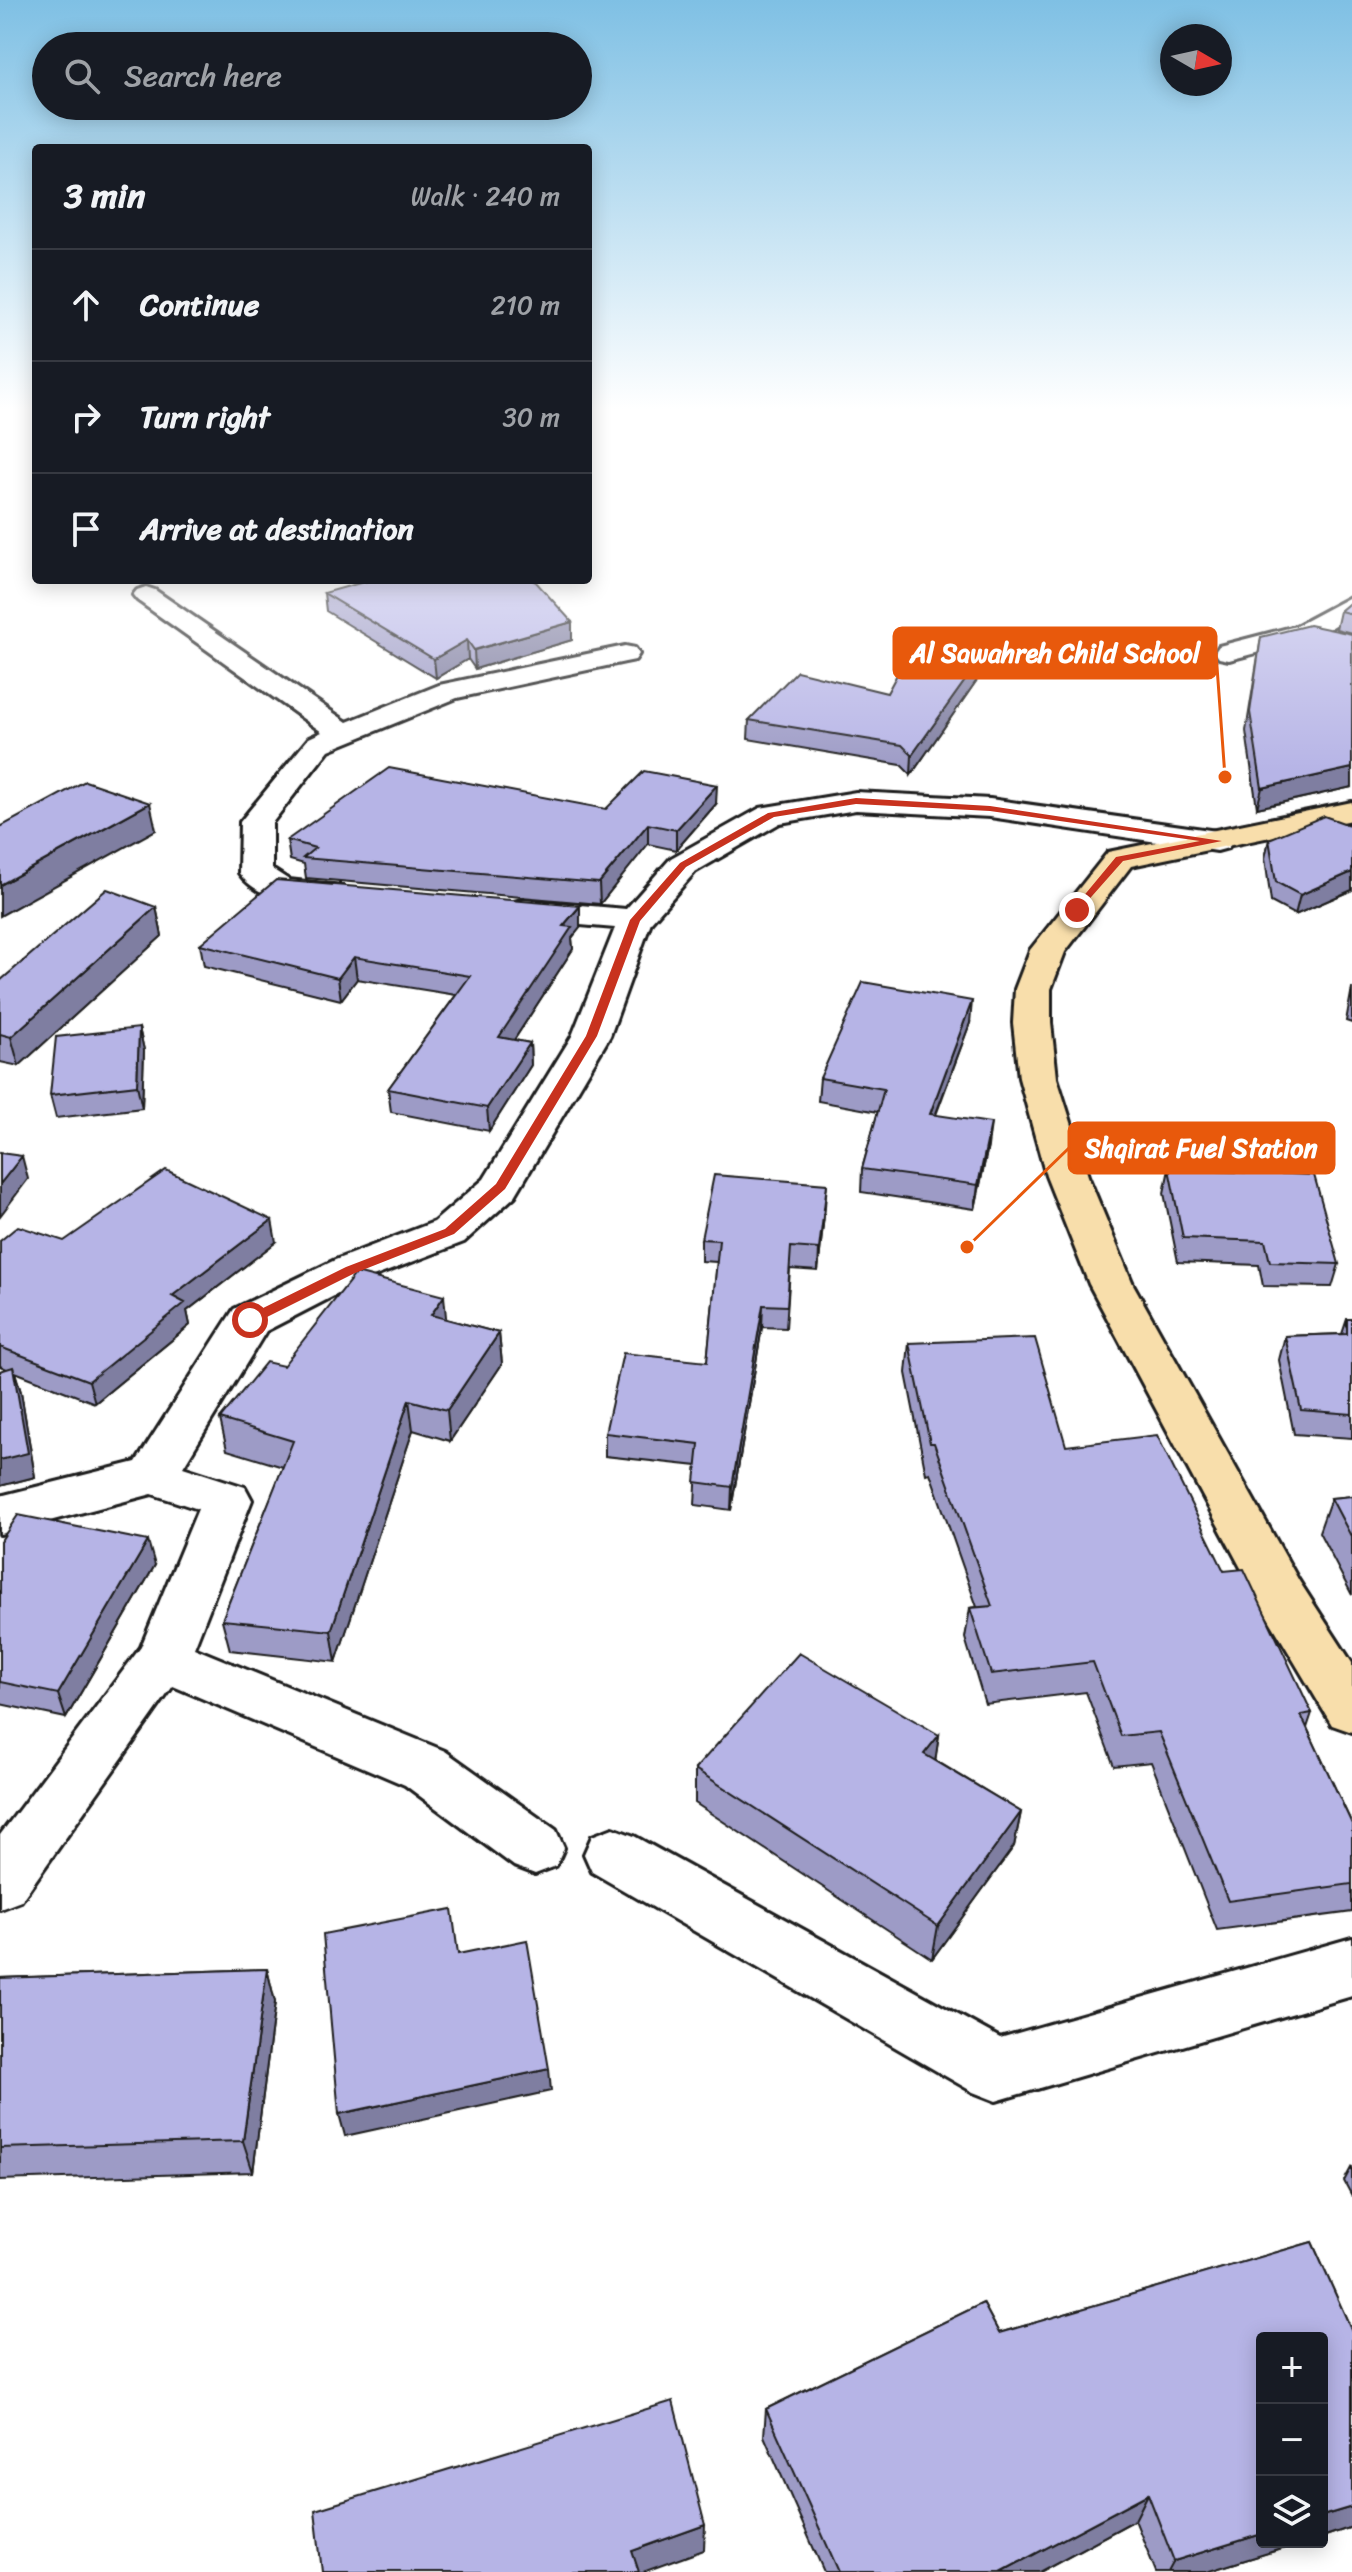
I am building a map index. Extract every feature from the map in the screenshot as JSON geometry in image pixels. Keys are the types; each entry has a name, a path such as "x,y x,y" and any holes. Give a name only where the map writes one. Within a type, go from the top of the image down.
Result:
{"main road":[{"path":"1352,811 1120,859 1048,950 1033,989 1032,1023 1038,1078 1067,1176 1111,1284 1281,1595 1352,1709"}],"street":[{"path":"146,595 344,734"},
{"path":"1229,652 1305,632 1352,604"},
{"path":"1305,632 1340,641"},
{"path":"358,896 281,889 256,873 256,822 319,744 449,691 625,654"},
{"path":"153,1476 250,1320 350,1270 449,1232 500,1187 591,1036 635,920 683,865 771,815 856,801 990,808 1217,841"},
{"path":"1316,820 1352,834"},
{"path":"496,908 635,920"},
{"path":"0,1515 153,1476 227,1500 163,1658 0,1882"},
{"path":"163,1658 425,1768 535,1848"},
{"path":"613,1854 996,2070 1352,1967"}],"building":[{"path":"357,584 538,584 572,622 474,650 467,640 434,659 324,593"},
{"path":"1352,601 1352,614 1340,611"},
{"path":"1309,625 1352,634 1352,768 1262,788 1250,712 1261,637"},
{"path":"909,652 979,661 912,755 902,745 749,720 797,671 887,693"},
{"path":"389,768 606,809 644,771 717,785 676,830 648,824 599,883 303,858 315,848 287,840"},
{"path":"85,781 150,803 0,885 0,827"},
{"path":"1324,816 1352,826 1352,872 1300,895 1276,882 1269,839"},
{"path":"276,880 580,906 563,926 572,927 499,1037 530,1043 487,1108 388,1089 470,976 354,957 338,978 200,944"},
{"path":"107,889 156,907 11,1037 0,1034 0,981"},
{"path":"863,982 972,1001 930,1114 991,1123 978,1185 862,1169 884,1089 820,1078"},
{"path":"139,1028 137,1085 50,1095 56,1037"},
{"path":"0,1153 22,1156 0,1184"},
{"path":"1169,1169 1314,1175 1339,1264 1270,1262 1265,1241 1183,1238"},
{"path":"166,1170 272,1220 172,1296 185,1303 89,1381 0,1347 0,1241 18,1226 64,1241"},
{"path":"714,1175 827,1184 819,1249 791,1247 787,1306 763,1305 732,1487 695,1482 699,1444 605,1433 623,1353 707,1362 719,1240 701,1239"},
{"path":"356,1273 444,1296 431,1315 499,1333 447,1410 409,1400 331,1631 222,1620 293,1441 220,1419 266,1362 283,1366"},
{"path":"1347,1319 1352,1319 1352,1414 1301,1410 1285,1336 1347,1334"},
{"path":"1035,1338 1066,1446 1157,1435 1224,1571 1244,1569 1312,1713 1301,1715 1352,1824 1352,1884 1228,1901 1159,1732 1121,1736 1093,1662 991,1674 970,1608 992,1606 934,1443 930,1443 909,1343"},
{"path":"13,1367 28,1453 0,1460 0,1371"},
{"path":"1352,1496 1352,1538 1331,1498"},
{"path":"18,1515 148,1541 58,1694 0,1682 0,1542"},
{"path":"799,1653 939,1735 924,1754 1021,1812 938,1926 695,1769"},
{"path":"452,1909 458,1954 527,1940 549,2069 339,2114 323,1934"},
{"path":"267,1969 243,2141 0,2148 0,1978"},
{"path":"1312,2242 1352,2331 1352,2507 1328,2514 1328,2332 1256,2332 1256,2536 1174,2561 1148,2494 1001,2572 839,2572 766,2409 983,2303 999,2333"},
{"path":"673,2401 705,2525 632,2551 639,2572 322,2572 315,2510"}],"place":[{"name":"Al Sawahreh Child School","path":"1225,777"},
{"name":"Shqirat Fuel Station","path":"967,1247"}],"route":[{"path":"250,1320 350,1270 449,1232 500,1187 596,1027 635,920 683,865 771,815 856,801 990,808 1217,841 1120,859 1077,910"}]}
